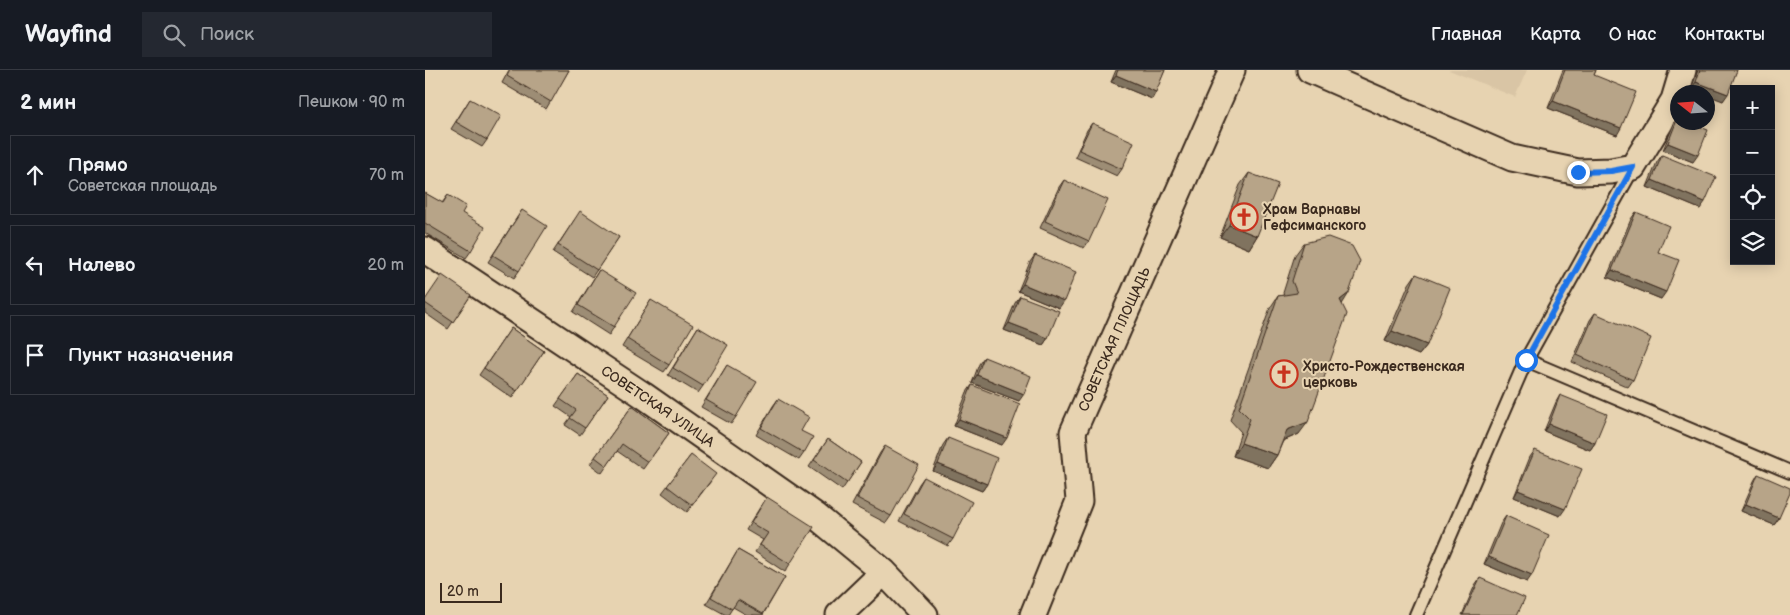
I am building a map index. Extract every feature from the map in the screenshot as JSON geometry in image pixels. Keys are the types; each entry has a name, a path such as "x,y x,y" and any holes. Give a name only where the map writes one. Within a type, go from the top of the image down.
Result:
{"street":[{"name":"СОВЕТСКАЯ ПЛОЩАДЬ","path":"1033,615 1079,501 1073,432 1232,70"},
{"path":"1310,70 1512,158 1578,172 1611,171 1633,167 1673,100 1683,70"},
{"name":"СОВЕТСКАЯ УЛИЦА","path":"425,250 643,395 816,516 884,572 925,615"},
{"path":"839,615 884,572"}],"lane":[{"path":"1416,615 1526,360 1633,167"},
{"path":"1526,360 1790,472"}],"shaded area":[{"path":"1449,70 1527,70 1515,97"}],"building":[{"path":"510,70 569,70 551,102 507,76"},
{"path":"1118,70 1165,70 1156,92 1116,75"},
{"path":"1565,70 1596,70 1594,75 1636,92 1621,128 1553,101"},
{"path":"1700,70 1737,70 1728,94 1715,89 1715,85 1704,85 1696,82"},
{"path":"470,99 501,116 487,140 456,122"},
{"path":"1092,123 1134,142 1122,169 1079,150"},
{"path":"1673,130 1708,130 1698,155 1668,143"},
{"path":"1662,155 1716,177 1705,202 1652,180"},
{"name":"Храм Варнавы Гефсиманского","path":"1249,173 1278,184 1257,236 1229,225"},
{"path":"1064,180 1108,200 1089,241 1045,221"},
{"path":"425,193 443,203 448,195 466,206 462,213 485,227 471,251 425,223"},
{"path":"522,210 547,226 519,271 493,255"},
{"path":"580,211 619,237 597,270 558,245"},
{"path":"1636,212 1669,226 1658,252 1679,260 1666,292 1612,270"},
{"name":"Христо-Рождественская церковь","path":"1328,237 1352,246 1360,261 1349,293 1340,300 1347,314 1308,422 1287,430 1277,455 1241,443 1250,419 1239,408 1278,296 1297,293 1292,281 1304,243"},
{"path":"1035,255 1076,272 1064,301 1023,284"},
{"path":"599,270 636,293 614,327 578,305"},
{"path":"1416,274 1450,288 1427,345 1392,331"},
{"path":"442,275 471,295 453,322 425,303 425,300"},
{"path":"1020,296 1059,311 1048,338 1009,323"},
{"path":"651,300 693,325 669,365 627,339"},
{"path":"1595,313 1651,338 1633,380 1577,355"},
{"path":"698,327 728,345 703,386 673,368"},
{"path":"511,328 544,351 517,391 484,368"},
{"path":"984,357 1031,376 1024,394 977,375"},
{"path":"727,365 757,382 736,417 706,400"},
{"path":"578,374 608,395 585,428 570,418 576,410 560,399"},
{"path":"972,385 1020,404 1007,438 959,419"},
{"path":"1560,395 1607,414 1595,443 1549,424"},
{"path":"778,399 809,417 801,431 813,437 804,453 761,428"},
{"path":"632,406 669,433 648,462 622,444 607,466 595,457"},
{"path":"948,438 997,458 987,484 938,464"},
{"path":"828,439 861,462 847,483 814,460"},
{"path":"885,446 919,465 891,516 857,498"},
{"path":"1535,450 1582,469 1565,509 1518,490"},
{"path":"691,455 716,474 692,505 667,486"},
{"path":"1758,474 1790,488 1790,493 1779,518 1746,504"},
{"path":"924,477 972,502 953,539 904,514"},
{"path":"767,497 814,527 790,564 760,545 768,533 751,523"},
{"path":"1506,516 1549,535 1532,575 1489,557"},
{"path":"738,550 785,577 763,614 738,600 732,609 711,597"},
{"path":"1480,578 1525,598 1517,615 1463,615"}],"place":[{"name":"Храм Варнавы Гефсиманского","path":"1244,217"},
{"name":"Христо-Рождественская церковь","path":"1284,374"}],"route":[{"path":"1526,360 1633,167 1611,171 1578,172"}]}
